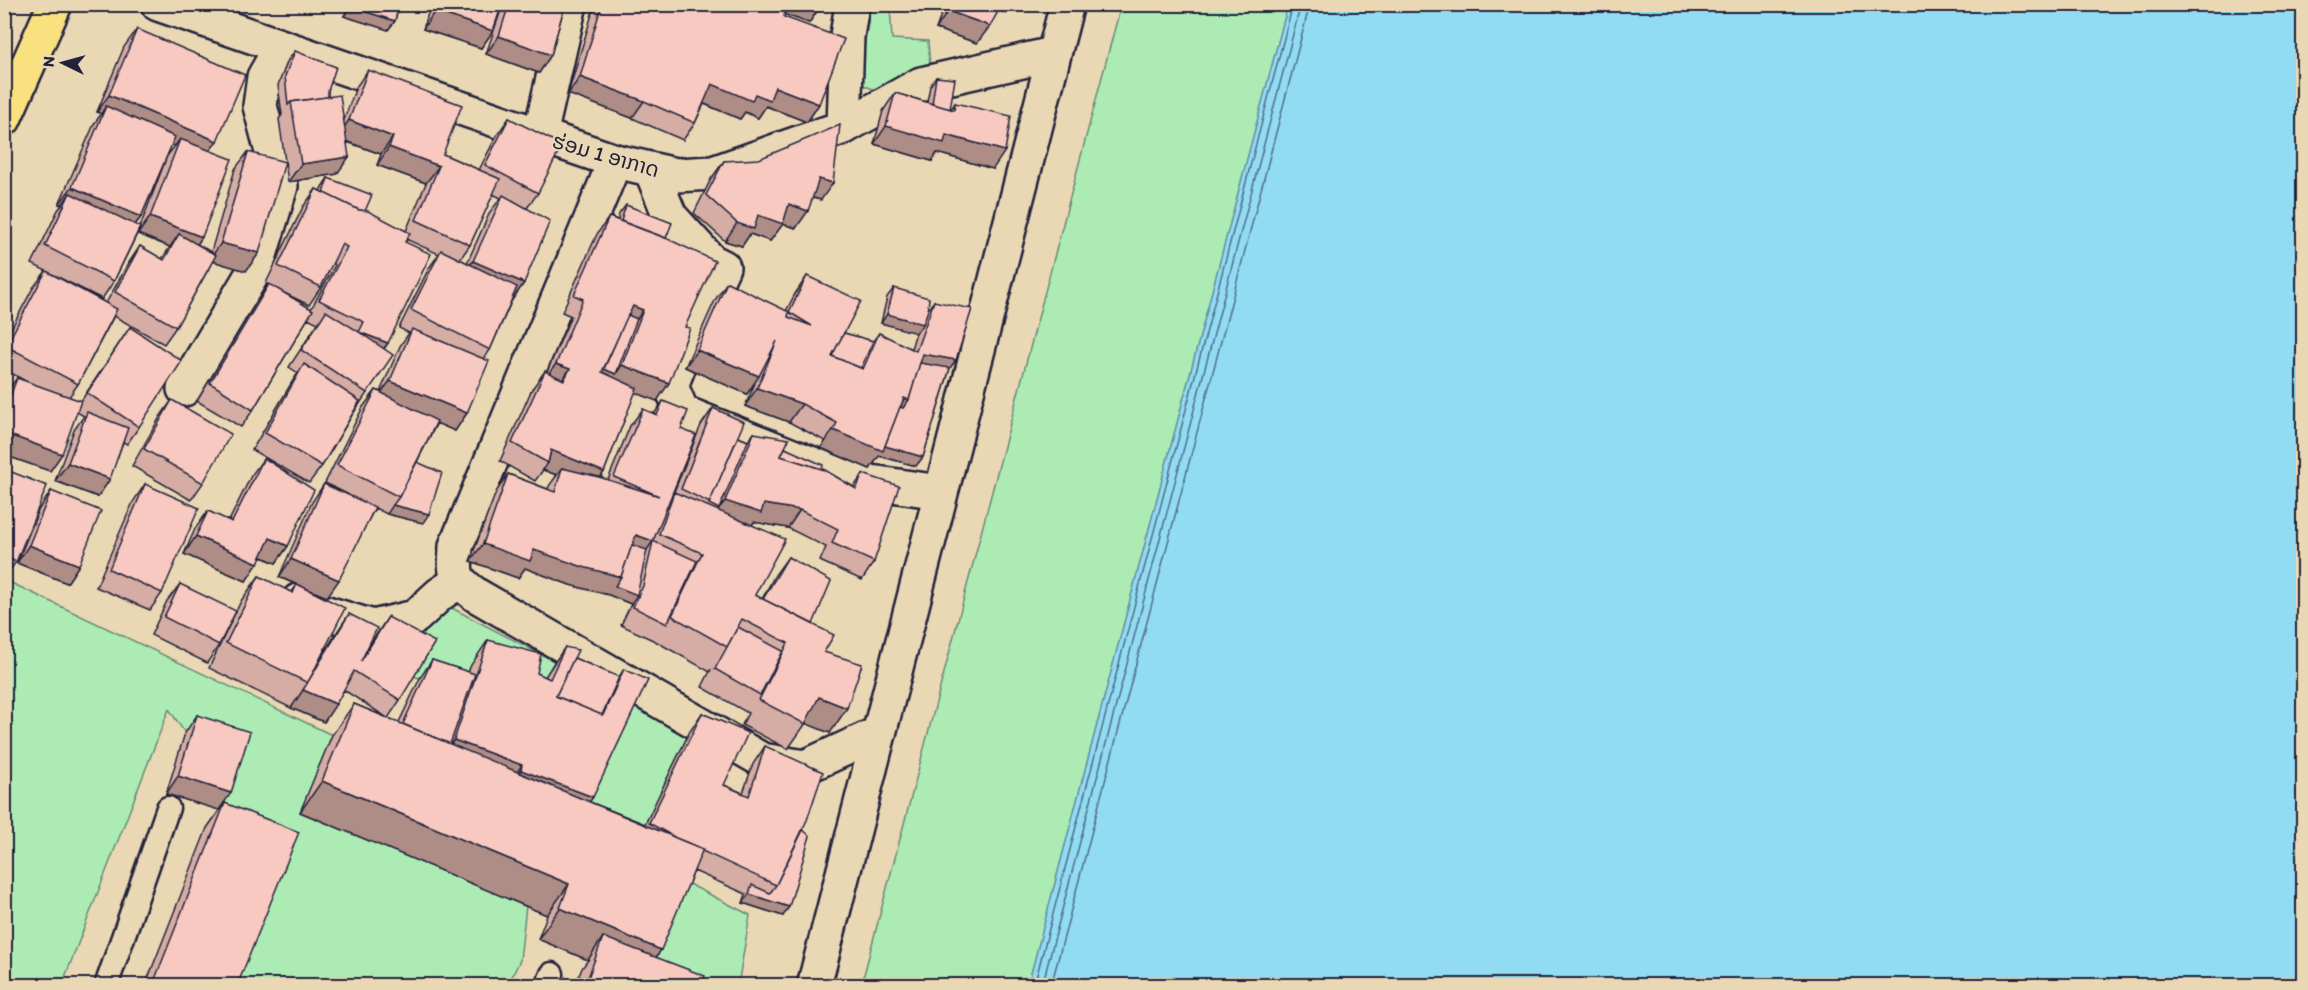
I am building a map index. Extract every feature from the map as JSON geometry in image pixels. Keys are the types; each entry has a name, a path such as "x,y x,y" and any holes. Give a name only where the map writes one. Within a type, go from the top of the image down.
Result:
{"highway":[{"path":"4,119 55,4"}],"street":[{"name":"ຮ່ອມ 1 ອາກາດ","path":"158,4 615,161 676,175 713,172 844,127 921,84 1053,54"},
{"path":"540,135 570,4"},
{"path":"844,127 848,36 852,4"},
{"path":"814,986 1066,4"},
{"path":"184,389 256,268 281,186 260,106 264,77 281,46"},
{"path":"615,161 456,546 455,571 458,582 476,595 762,760 805,766 879,733"},
{"path":"651,170 670,216 711,261 723,267 671,386 682,412 850,479 940,492"},
{"path":"271,587 317,610 373,627 416,617 440,594 458,582"}],"lane":[{"path":"106,986 168,808"}],"green space":[{"path":"871,5 890,5 892,39 928,41 930,66 885,94 858,83"},
{"path":"1121,5 1288,5 1028,985 861,986"},
{"path":"5,580 332,735 301,812 526,906 520,960 508,985 230,985 207,828 219,810 185,733 169,709 62,985 5,986"},
{"path":"446,605 554,661 532,704 463,691 413,676 388,641"},
{"path":"631,705 690,731 637,841 577,827"},
{"path":"681,880 750,915 738,985 640,986"}],"water":[{"path":"1288,5 2303,5 2303,985 1028,985"}],"building":[{"path":"352,4 399,4 395,21 351,7"},
{"path":"437,4 502,4 493,31 435,11"},
{"path":"509,4 565,4 551,55 499,36"},
{"path":"602,4 664,4 674,8 676,4 786,4 784,17 844,39 819,104 775,87 770,100 755,94 752,101 712,84 695,123 580,77"},
{"path":"951,4 1002,4 990,26 948,11"},
{"path":"137,29 245,75 217,141 109,95"},
{"path":"295,51 336,67 328,97 291,102 288,105 285,76"},
{"path":"368,70 462,105 443,154 500,179 470,245 416,220 439,166 389,147 393,137 349,120"},
{"path":"936,77 955,79 950,109 932,104"},
{"path":"895,93 954,110 955,103 1011,116 1005,151 946,135 944,143 886,126"},
{"path":"340,95 349,157 301,164 291,102"},
{"path":"106,106 175,137 141,217 72,187"},
{"path":"509,118 562,145 538,193 485,165"},
{"path":"840,125 833,183 819,179 808,211 789,204 783,224 758,215 754,229 737,223 706,195 724,161 759,159"},
{"path":"180,139 232,159 202,237 150,217"},
{"path":"248,152 285,162 259,253 221,243"},
{"path":"328,178 372,195 365,211 323,193"},
{"path":"316,189 359,210 368,211 410,233 405,242 431,254 388,343 359,332 364,322 319,300 347,247 342,244 321,287 278,266"},
{"path":"70,193 140,227 114,281 45,246"},
{"path":"503,195 550,221 524,283 473,261"},
{"path":"626,205 672,223 666,238 621,221"},
{"path":"609,217 668,239 715,261 685,327 690,328 669,383 622,365 643,310 633,306 602,372 637,388 604,472 551,450 548,463 512,443 545,371 564,380 570,369 556,364 583,299 574,295"},
{"path":"179,234 216,255 176,327 115,292 140,246 164,260"},
{"path":"441,250 517,287 490,350 411,310"},
{"path":"46,271 117,309 78,384 6,346"},
{"path":"807,276 861,301 832,356 863,369 879,333 916,351 934,301 972,309 956,360 923,354 909,400 904,398 883,451 833,430 837,423 802,404 757,388 777,341 759,376 697,350 727,282 789,312","holes":["789,312 812,326 788,317"]},
{"path":"269,284 313,310 253,410 210,383"},
{"path":"894,288 929,298 923,324 887,314"},
{"path":"326,311 393,355 367,393 301,350"},
{"path":"628,315 637,319 616,374 604,369"},
{"path":"130,327 182,361 139,427 87,393"},
{"path":"412,329 489,361 467,413 390,381"},
{"path":"844,333 873,341 861,368 832,356"},
{"path":"920,363 950,368 923,457 885,446 900,407 903,408 909,400"},
{"path":"304,364 360,401 322,466 265,433"},
{"path":"17,378 81,401 62,454 4,433 4,413"},
{"path":"376,390 437,421 399,497 337,465"},
{"path":"172,400 231,434 203,483 144,449"},
{"path":"663,401 688,411 681,429 696,435 653,541 636,535 621,577 534,550 530,561 483,544 508,474 555,492 562,468 659,496 614,477 643,409 657,415"},
{"path":"713,408 744,422 710,503 681,489"},
{"path":"87,412 128,428 110,479 68,463"},
{"path":"754,433 789,439 781,456 825,470 856,489 863,474 899,486 874,562 832,543 838,529 800,510 764,504 761,513 725,501"},
{"path":"738,437 748,441 719,509 709,504"},
{"path":"785,448 823,465 822,469 781,456"},
{"path":"264,458 314,490 288,546 270,538 258,563 196,536 208,511 232,522"},
{"path":"417,462 442,473 429,514 393,505"},
{"path":"4,469 47,486 16,562 4,556"},
{"path":"145,484 199,508 162,593 109,569"},
{"path":"324,484 375,507 339,580 291,559"},
{"path":"51,491 101,511 79,565 29,545"},
{"path":"674,492 785,539 755,595 834,635 824,652 862,664 847,708 819,697 805,724 759,700 788,643 742,619 727,647 672,616 702,553 659,534"},
{"path":"653,541 697,561 667,624 633,607 643,586"},
{"path":"632,545 647,550 637,595 615,586 621,577"},
{"path":"788,557 831,581 813,624 763,599"},
{"path":"259,576 293,593 297,584 345,608 308,683 226,643"},
{"path":"180,584 236,611 219,645 164,617"},
{"path":"349,614 377,628 361,661 388,617 435,642 400,700 354,671 336,704 303,690"},
{"path":"738,627 783,651 760,695 715,669"},
{"path":"488,640 541,654 537,673 550,679 565,647 578,650 556,696 603,715 624,669 648,680 593,797 521,770 522,765 454,740"},
{"path":"574,658 619,677 602,715 556,696"},
{"path":"432,660 475,674 450,744 403,724"},
{"path":"354,704 703,849 661,950 560,908 569,884 322,781"},
{"path":"702,713 748,733 724,785 749,796 765,746 823,772 807,820 776,885 702,851 703,849 676,838 649,823"},
{"path":"197,715 250,732 231,793 178,776"},
{"path":"225,803 299,832 237,986 170,986 155,979"},
{"path":"803,830 810,836 789,907 749,894 752,885 770,893"},
{"path":"603,937 705,976 702,986 585,986"}]}
